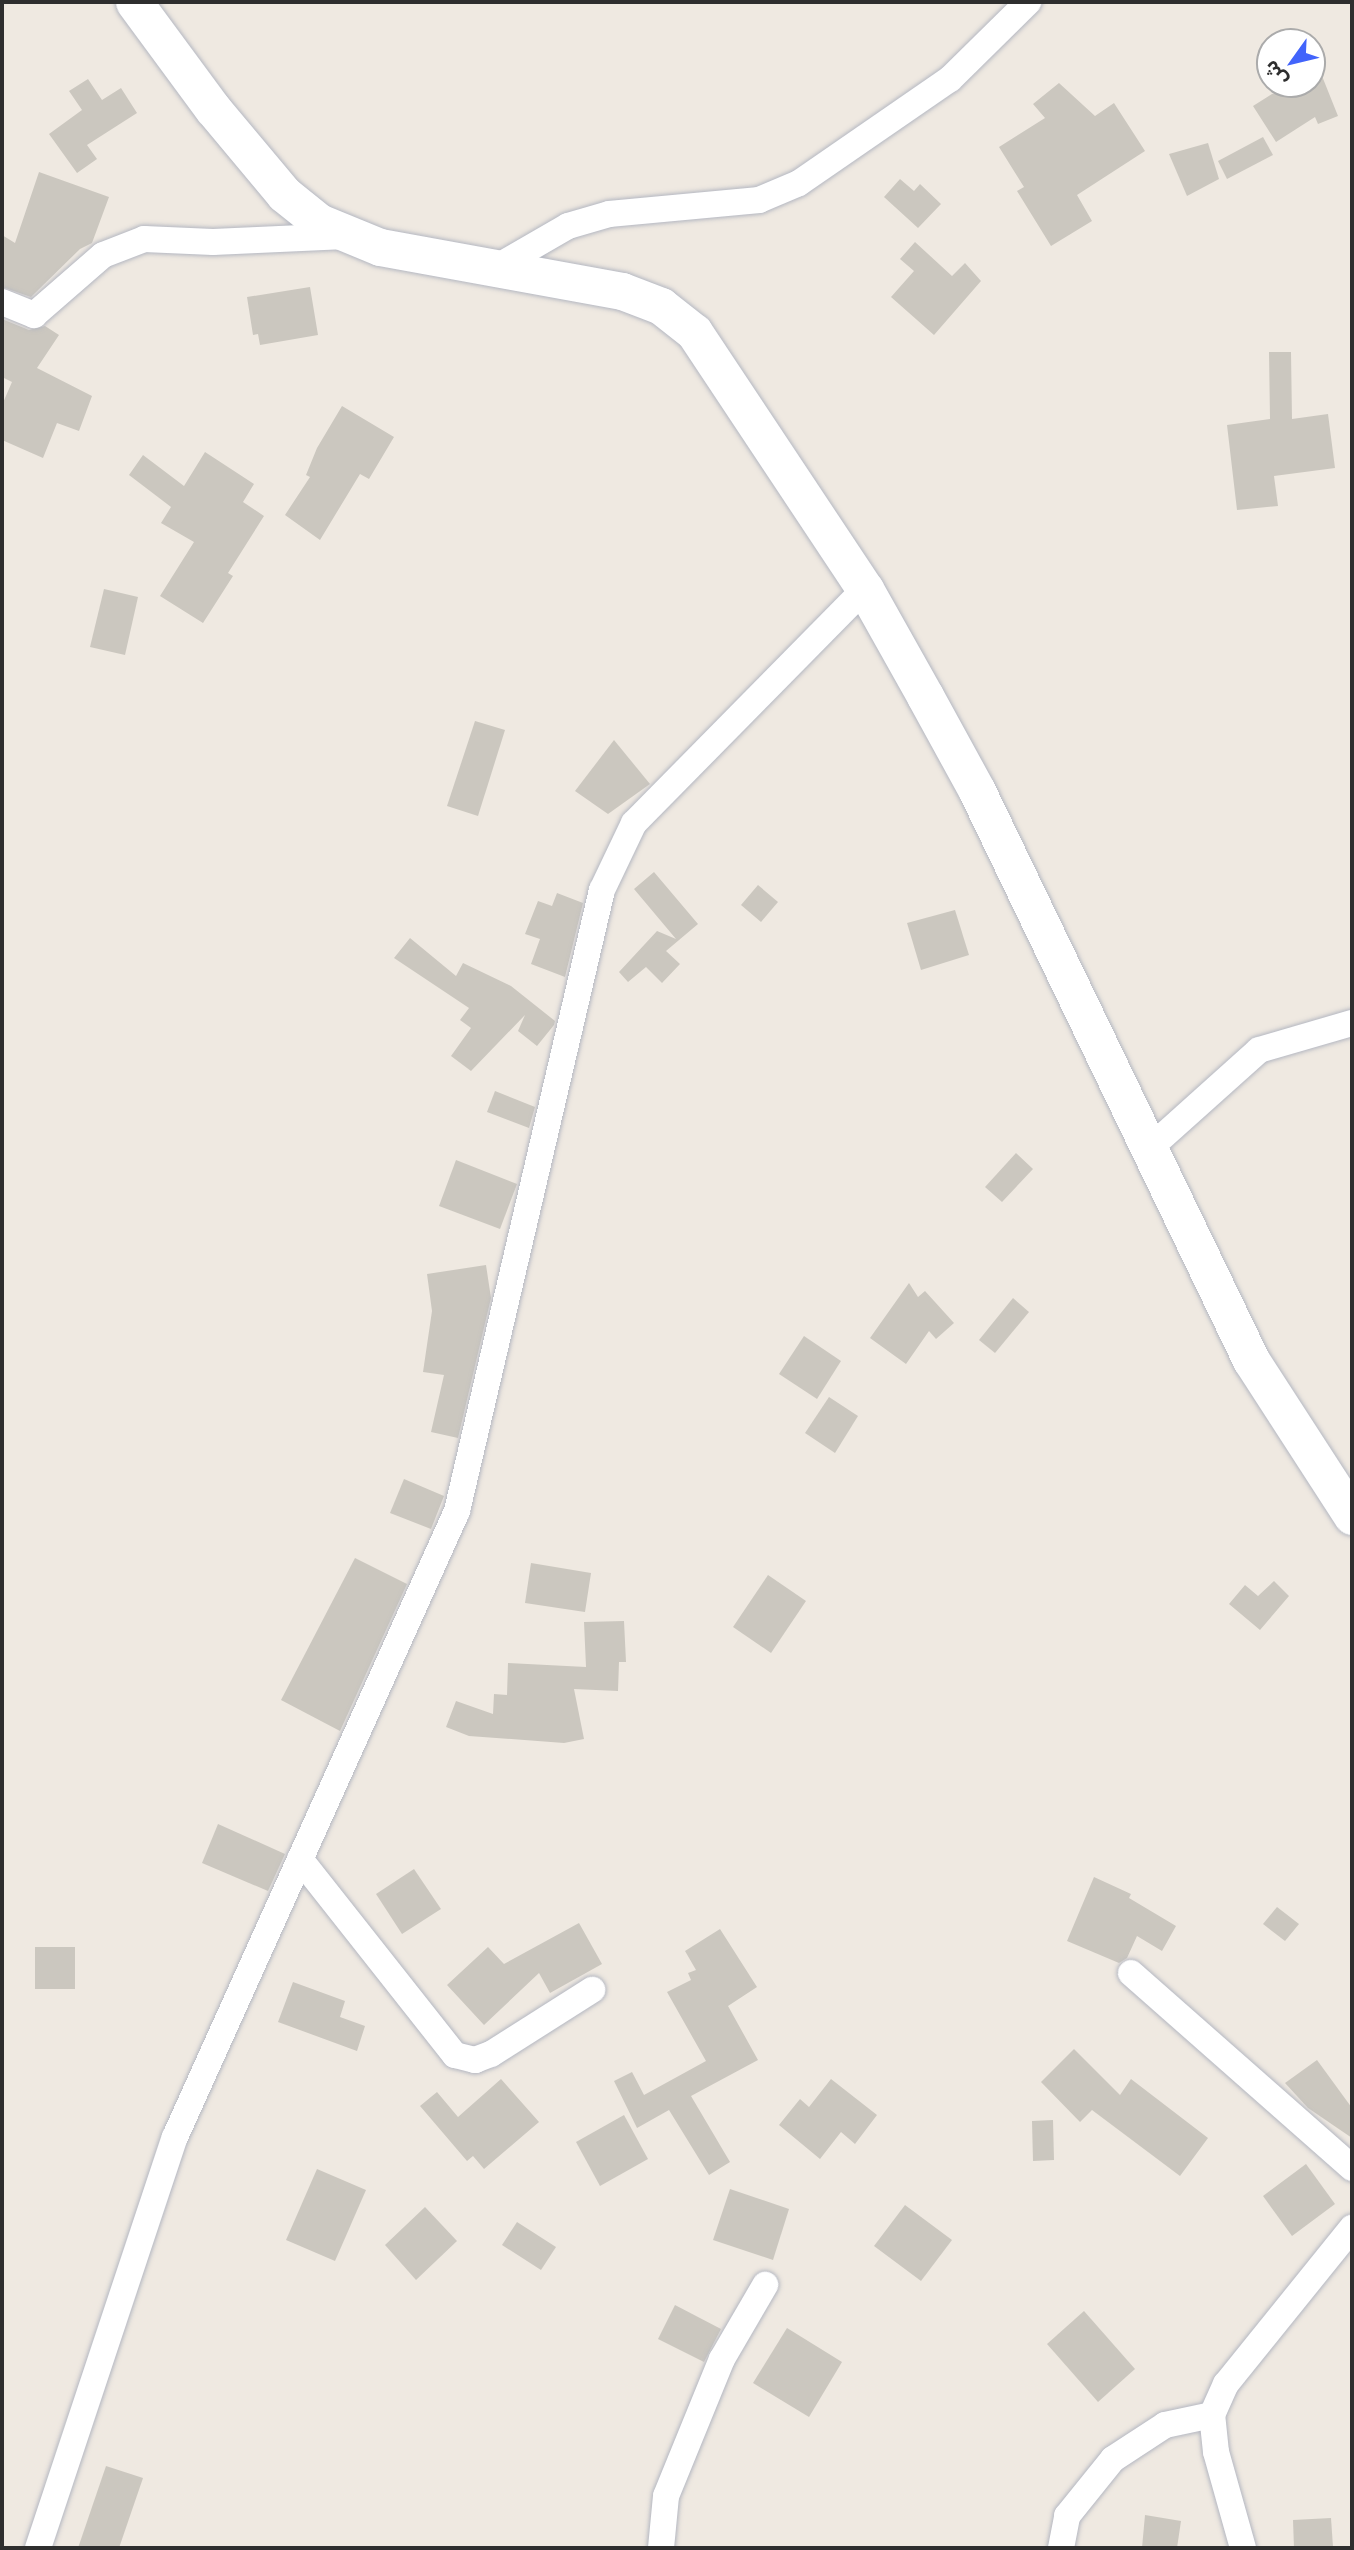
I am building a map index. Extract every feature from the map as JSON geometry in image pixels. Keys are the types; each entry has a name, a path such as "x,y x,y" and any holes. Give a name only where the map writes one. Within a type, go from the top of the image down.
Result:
{"main road":[{"path":"134,2 213,110 284,194 319,222 346,236 380,247 622,291 679,317 713,357 865,589 977,792 1151,1147 1251,1360 1352,1516"}],"street":[{"path":"498,267 568,226 609,214 759,200 799,183 950,79 1028,2"},
{"path":"2,302 34,315 103,255 144,239 213,242 346,236"},
{"path":"38,2548 175,2137 457,1511 602,890 634,823 865,589"},
{"path":"1151,1147 1259,1050 1352,1023"},
{"path":"300,1859 456,2055 475,2060 491,2054 592,1990"},
{"path":"1130,1973 1352,2168"},
{"path":"1243,2548 1216,2452 1212,2415 1226,2384 1352,2228"},
{"path":"661,2548 666,2496 722,2359 765,2285"},
{"path":"1061,2548 1067,2516 1113,2459 1165,2424 1212,2415"}],"building":[{"path":"88,79 102,100 121,88 137,113 87,145 97,159 77,173 49,134 82,110 69,91"},
{"path":"1059,83 1095,116 1114,103 1145,151 1077,195 1092,221 1051,246 1017,191 1024,187 999,147 1045,118 1033,104"},
{"path":"1326,86 1338,116 1318,124 1315,117 1276,142 1253,106 1266,98 1326,98"},
{"path":"1263,137 1273,155 1227,179 1218,161"},
{"path":"1208,143 1219,179 1187,196 1169,154"},
{"path":"39,172 109,197 92,243 80,249 31,297 2,287 2,235 15,243"},
{"path":"900,179 914,191 920,184 941,204 918,228 884,197"},
{"path":"915,242 952,276 965,263 981,281 934,335 891,297 914,271 900,259"},
{"path":"310,287 318,335 260,345 258,334 253,335 247,297"},
{"path":"2,319 29,330 45,326 59,335 37,368 92,396 79,431 57,423 43,458 2,440 2,405 12,382 2,377"},
{"path":"1269,352 1291,352 1292,419 1328,414 1335,468 1274,476 1278,506 1237,510 1227,425 1270,419"},
{"path":"342,406 394,437 369,479 360,474 320,540 285,515 310,477 306,475 317,448"},
{"path":"205,452 254,484 243,502 264,516 228,573 233,576 203,623 160,596 194,542 161,523 171,507 129,475 143,455 184,486"},
{"path":"104,589 138,597 125,655 90,647"},
{"path":"475,721 505,730 478,816 447,806"},
{"path":"614,740 650,784 608,814 575,791"},
{"path":"654,872 698,924 666,951 680,964 662,983 646,967 628,982 619,972 657,931 676,939 634,889"},
{"path":"758,885 778,902 761,922 741,905"},
{"path":"557,893 583,903 565,977 531,964 540,939 525,934 538,901 552,906"},
{"path":"955,910 969,955 921,970 907,923"},
{"path":"410,938 456,976 463,963 511,986 555,1021 554,1025 537,1046 518,1031 525,1015 471,1071 451,1056 471,1028 460,1020 469,1008 394,958"},
{"path":"495,1091 535,1107 529,1128 487,1112"},
{"path":"1016,1153 1033,1169 1002,1202 985,1187"},
{"path":"456,1160 517,1184 500,1229 439,1206"},
{"path":"486,1265 491,1298 458,1438 431,1432 444,1375 423,1372 432,1311 427,1274"},
{"path":"909,1283 918,1297 925,1291 954,1323 936,1339 929,1331 906,1364 870,1338"},
{"path":"1013,1298 1029,1312 995,1353 979,1340"},
{"path":"804,1336 841,1361 817,1399 779,1374"},
{"path":"829,1397 858,1416 835,1453 805,1433"},
{"path":"404,1479 444,1496 431,1529 390,1513"},
{"path":"355,1558 407,1584 340,1731 281,1700"},
{"path":"531,1563 591,1573 585,1612 525,1603"},
{"path":"768,1575 806,1601 771,1653 733,1627"},
{"path":"1274,1581 1289,1596 1260,1630 1229,1604 1245,1585 1258,1596"},
{"path":"624,1621 626,1662 619,1662 618,1691 574,1689 584,1739 564,1743 469,1736 446,1727 456,1701 493,1714 494,1694 507,1695 508,1663 586,1667 584,1622"},
{"path":"218,1824 285,1854 268,1891 202,1863"},
{"path":"414,1869 441,1909 402,1934 376,1894"},
{"path":"1094,1877 1131,1894 1129,1898 1176,1926 1162,1951 1137,1936 1127,1958 1119,1963 1067,1941"},
{"path":"1277,1907 1299,1924 1285,1941 1263,1924"},
{"path":"579,1923 602,1964 550,1993 539,1973 484,2025 447,1985 488,1947 504,1964"},
{"path":"720,1929 757,1987 728,2006 758,2060 691,2096 730,2162 709,2175 669,2110 637,2128 614,2081 632,2072 644,2095 706,2061 667,1992 691,1980 688,1973 696,1970 685,1951"},
{"path":"35,1947 75,1947 75,1989 35,1989"},
{"path":"293,1982 345,2001 340,2017 365,2026 357,2051 278,2022"},
{"path":"1074,2049 1120,2095 1131,2079 1208,2138 1180,2176 1092,2110 1080,2122 1041,2082"},
{"path":"1317,2060 1352,2108 1352,2138 1308,2108 1285,2083"},
{"path":"501,2079 539,2122 484,2169 473,2156 467,2161 420,2106 437,2092 458,2117"},
{"path":"831,2079 877,2115 855,2144 841,2132 820,2159 779,2125 800,2099 809,2107"},
{"path":"624,2115 648,2159 600,2186 576,2142"},
{"path":"1053,2120 1054,2160 1033,2161 1032,2121"},
{"path":"1306,2164 1335,2204 1292,2236 1263,2196"},
{"path":"317,2169 366,2190 335,2261 286,2240"},
{"path":"730,2189 789,2209 773,2260 713,2240"},
{"path":"905,2205 952,2240 921,2281 874,2246"},
{"path":"425,2207 457,2241 416,2280 385,2245"},
{"path":"517,2222 556,2247 541,2270 502,2245"},
{"path":"675,2305 721,2329 704,2362 658,2339"},
{"path":"1084,2311 1135,2369 1098,2402 1047,2344"},
{"path":"787,2328 842,2362 809,2417 753,2383"},
{"path":"106,2466 143,2478 119,2548 78,2548"},
{"path":"1145,2515 1181,2521 1177,2548 1142,2548"},
{"path":"1331,2518 1333,2547 1294,2548 1293,2520"}]}
